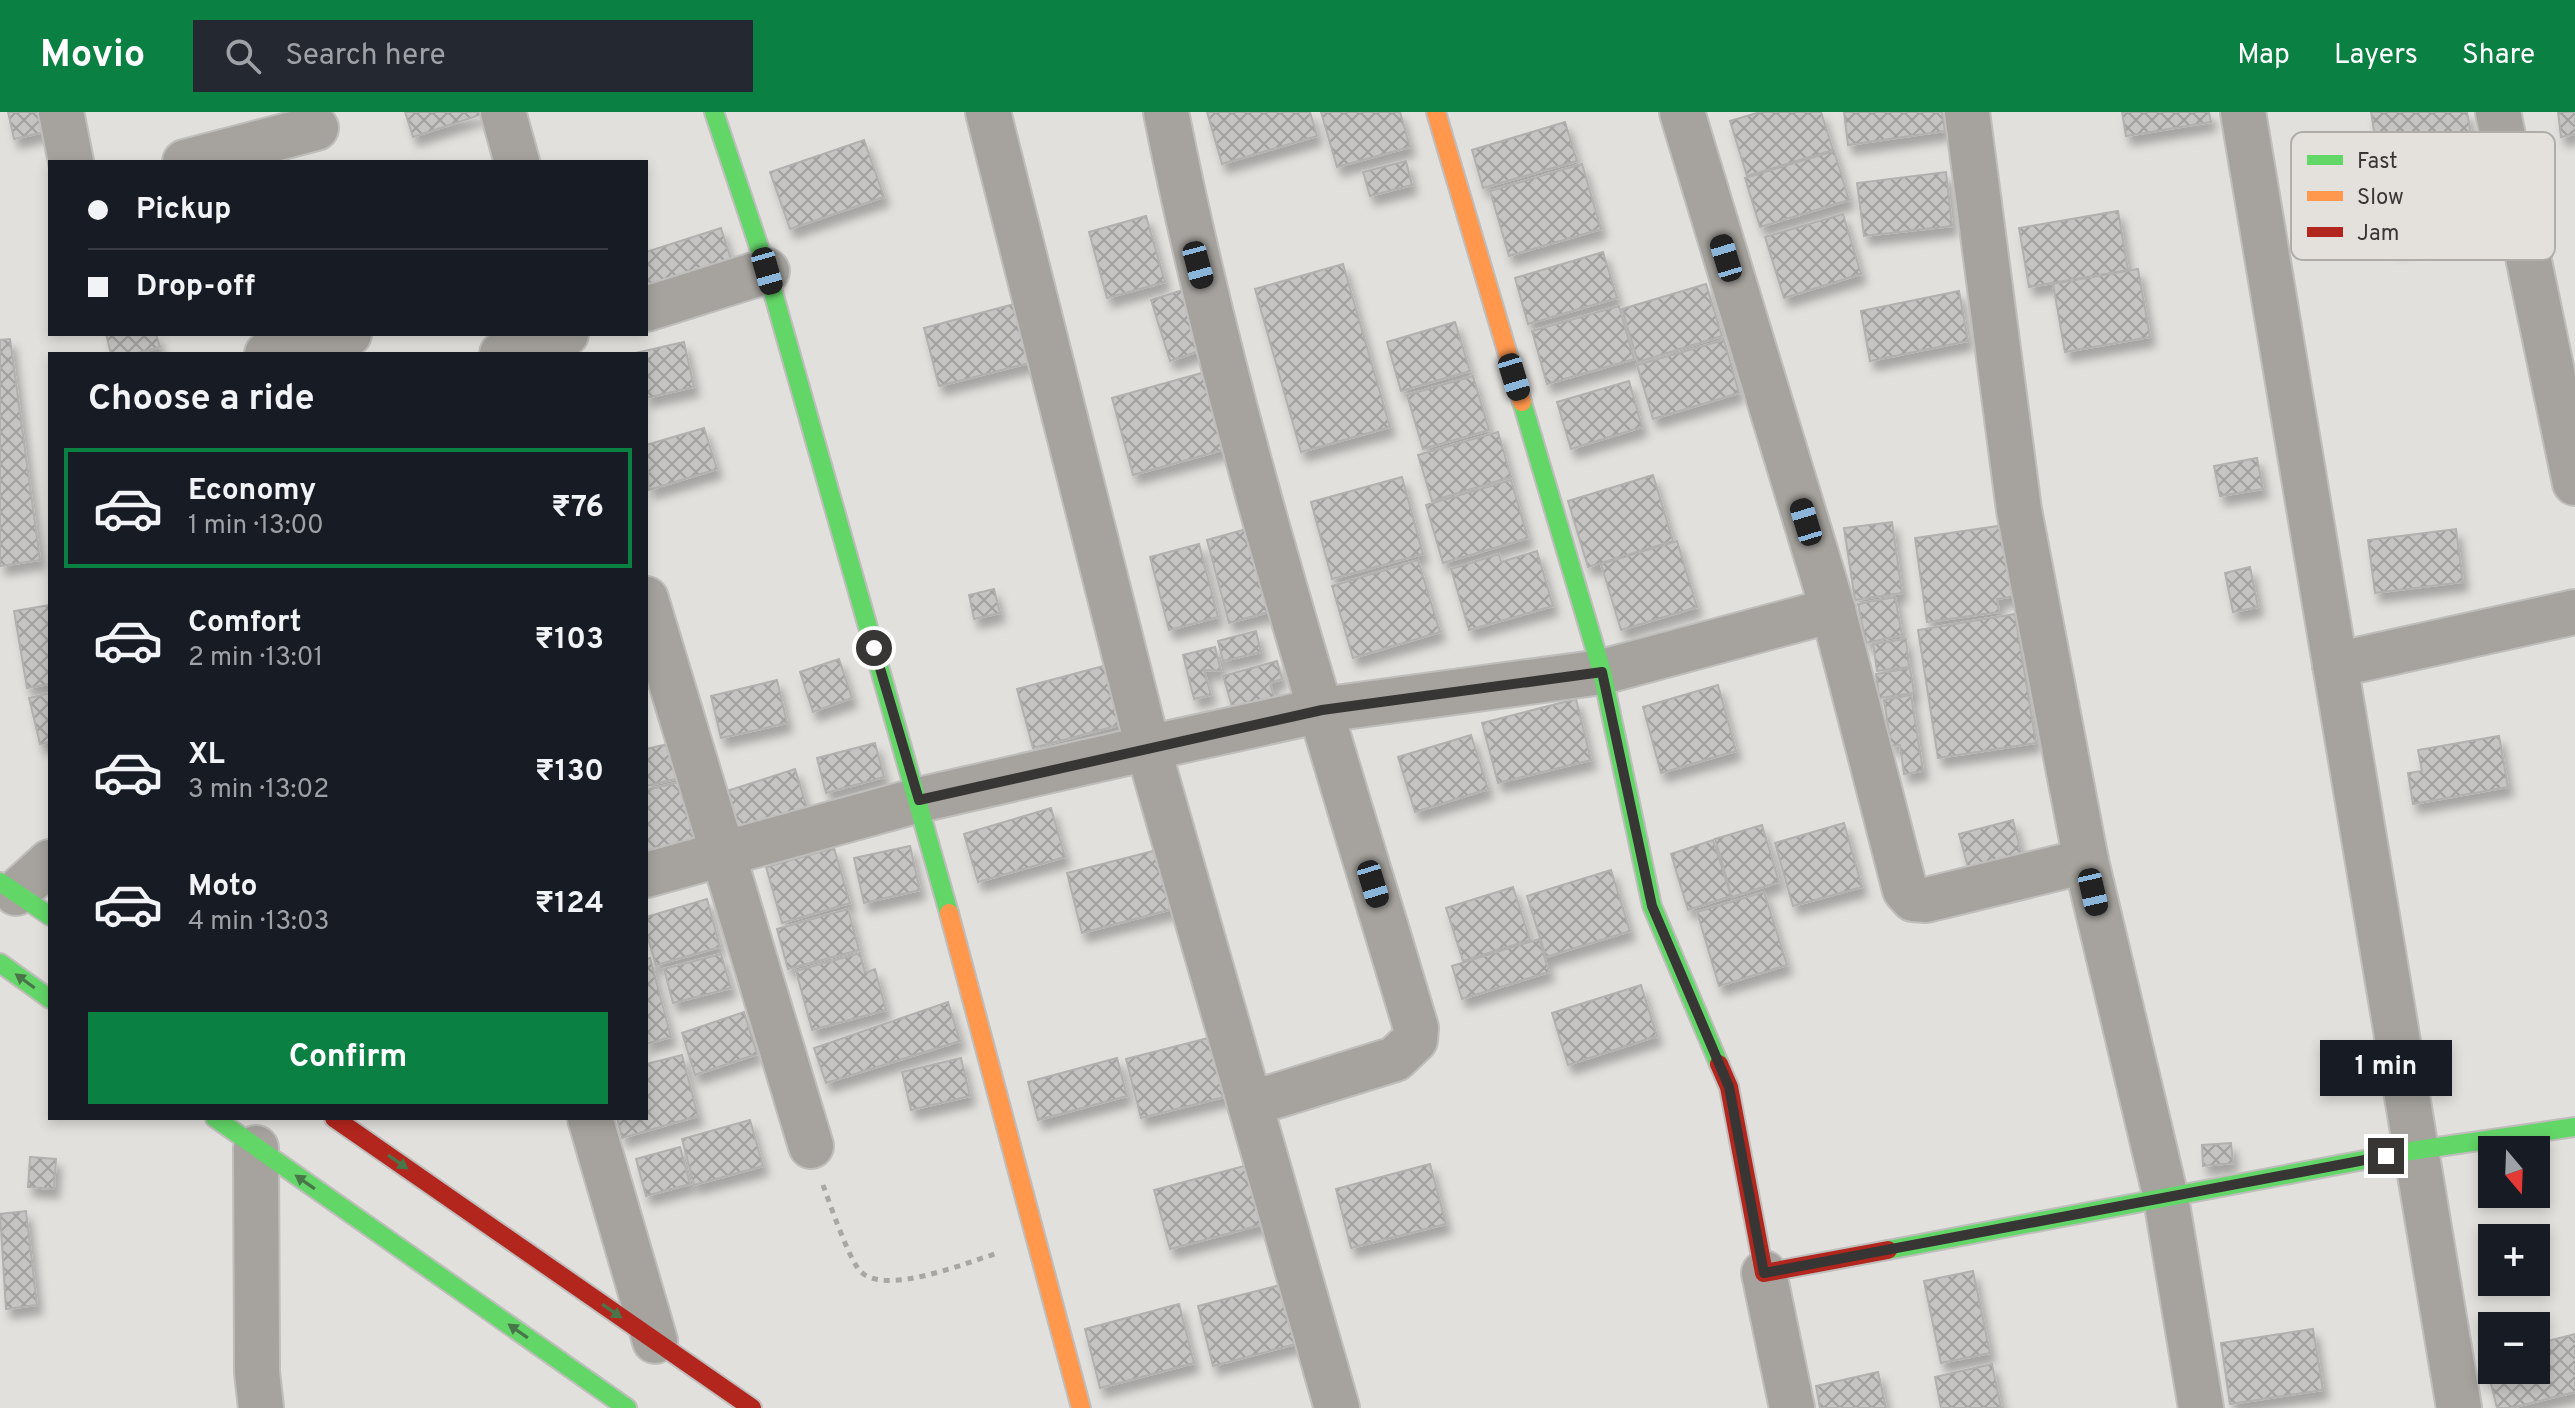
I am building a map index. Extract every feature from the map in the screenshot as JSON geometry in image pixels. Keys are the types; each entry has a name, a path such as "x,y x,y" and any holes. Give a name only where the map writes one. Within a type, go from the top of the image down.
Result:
{"main road":[{"path":"714,112 767,271 919,800 1081,1408"},
{"path":"1436,112 1602,672 1652,906 1729,1087 1764,1273 2417,1150 2575,1127"},
{"path":"0,963 48,998"},
{"path":"218,1120 627,1408"},
{"path":"337,1120 752,1408"}],"street":[{"path":"61,112 71,160"},
{"path":"503,112 516,160"},
{"path":"988,112 1148,748 1337,1408"},
{"path":"1166,112 1190,235 1322,710 1416,1028 1415,1040 1395,1059 1250,1104"},
{"path":"1682,112 1833,610 1900,878 1913,899 1926,900 2086,861"},
{"path":"1967,112 2019,510 2086,861 2166,1198 2201,1408"},
{"path":"2243,112 2459,1408"},
{"path":"2498,112 2502,132"},
{"path":"194,160 317,134"},
{"path":"2529,260 2575,483"},
{"path":"648,308 767,271"},
{"path":"275,352 341,336"},
{"path":"508,352 559,336"},
{"path":"648,605 725,852 811,1146"},
{"path":"648,874 919,800 1148,748 1322,710 1602,672 1833,610"},
{"path":"2335,665 2575,612"},
{"path":"22,897 48,864"},
{"path":"591,1120 655,1341"},
{"path":"256,1148 257,1372 261,1408"},
{"path":"1764,1273 1792,1408"}],"path":[{"path":"811,1146 830,1206 860,1271 874,1280 903,1281 1037,1240"}],"building":[{"path":"8,112 40,112 44,132 14,139"},
{"path":"405,112 482,112 483,114 413,137"},
{"path":"1207,112 1310,112 1317,136 1222,164"},
{"path":"1321,112 1400,112 1410,147 1337,167"},
{"path":"1760,112 1821,112 1833,150 1747,176 1730,121"},
{"path":"1844,112 1942,112 1945,131 1848,145"},
{"path":"2122,112 2209,112 2211,122 2126,136"},
{"path":"2371,112 2467,112 2471,132 2374,132"},
{"path":"2558,112 2575,112 2575,134 2561,137"},
{"path":"1565,122 1577,161 1483,188 1472,150"},
{"path":"864,140 884,197 790,229 770,172"},
{"path":"1834,151 1849,200 1760,227 1745,178"},
{"path":"1406,161 1412,185 1370,196 1363,172"},
{"path":"1582,164 1601,229 1509,256 1490,191"},
{"path":"1946,172 1952,226 1864,236 1857,183"},
{"path":"2118,211 2128,270 2029,287 2019,228"},
{"path":"1843,214 1861,274 1784,298 1765,237"},
{"path":"1146,216 1165,282 1107,298 1089,232"},
{"path":"721,228 734,269 648,297 648,251"},
{"path":"1603,252 1617,298 1528,324 1515,278"},
{"path":"1343,264 1390,427 1301,452 1255,289"},
{"path":"2138,269 2150,337 2065,352 2053,284"},
{"path":"1706,284 1722,336 1638,362 1622,309"},
{"path":"1192,287 1199,351 1170,361 1151,300"},
{"path":"1959,291 1968,341 1870,361 1861,311"},
{"path":"1018,303 1033,362 939,386 924,328"},
{"path":"1619,306 1634,359 1547,384 1532,331"},
{"path":"1455,322 1470,371 1401,391 1387,342"},
{"path":"106,336 157,336 160,347 141,352 110,352"},
{"path":"10,339 40,560 0,566 0,340"},
{"path":"1724,340 1739,393 1653,419 1637,365"},
{"path":"684,342 694,387 648,398 648,352 640,352"},
{"path":"1205,372 1226,449 1133,475 1112,398"},
{"path":"1473,376 1489,430 1423,449 1407,395"},
{"path":"1629,381 1642,427 1571,449 1557,402"},
{"path":"704,428 717,469 649,490 648,444"},
{"path":"1498,432 1511,477 1432,501 1418,455"},
{"path":"2257,458 2263,489 2220,496 2214,466"},
{"path":"1653,475 1673,541 1588,567 1568,501"},
{"path":"1402,477 1423,554 1332,579 1311,502"},
{"path":"1511,480 1528,538 1443,563 1426,505"},
{"path":"1892,522 1902,593 1855,600 1844,528"},
{"path":"2005,525 2016,596 1997,599 1999,612 1927,622 1915,538"},
{"path":"1250,528 1272,611 1229,623 1207,540"},
{"path":"2456,529 2463,582 2375,593 2368,540"},
{"path":"1677,541 1697,607 1621,630 1601,564"},
{"path":"1199,544 1218,617 1169,630 1150,557"},
{"path":"1537,551 1553,606 1469,630 1451,569 1499,554 1501,562"},
{"path":"1418,560 1440,632 1353,658 1332,586"},
{"path":"2250,567 2258,607 2233,612 2225,573"},
{"path":"994,589 1000,613 974,619 969,595"},
{"path":"1895,597 1902,635 1866,643 1858,604"},
{"path":"48,605 48,684 27,688 14,611"},
{"path":"2015,614 2036,743 1938,758 1918,630"},
{"path":"1256,631 1261,652 1223,661 1218,641"},
{"path":"1906,639 1909,667 1877,671 1873,644"},
{"path":"1215,647 1221,671 1204,670 1211,695 1194,699 1183,655"},
{"path":"839,659 852,698 813,712 800,672"},
{"path":"1277,661 1282,679 1270,683 1275,701 1234,713 1223,676"},
{"path":"1111,664 1127,723 1033,748 1017,689"},
{"path":"1910,668 1914,693 1879,698 1876,674"},
{"path":"777,680 787,723 721,738 711,696"},
{"path":"1718,685 1736,751 1661,773 1643,707"},
{"path":"48,693 48,742 40,744 29,698"},
{"path":"1911,695 1923,771 1904,774 1900,745 1891,746 1884,700"},
{"path":"1576,699 1591,760 1498,783 1482,723"},
{"path":"1471,735 1488,789 1415,812 1398,757"},
{"path":"2499,736 2508,787 2413,804 2408,773 2422,771 2418,750"},
{"path":"672,743 680,778 648,786 648,749"},
{"path":"875,743 884,777 826,793 817,758"},
{"path":"795,769 807,808 739,828 727,791"},
{"path":"680,782 694,840 648,851 648,790"},
{"path":"1051,808 1065,857 978,882 964,834"},
{"path":"2013,820 2023,861 1970,875 1959,834"},
{"path":"1844,823 1862,887 1793,906 1775,843"},
{"path":"1762,825 1779,882 1732,897 1715,839"},
{"path":"1713,840 1731,896 1688,910 1671,854"},
{"path":"910,846 920,890 864,903 854,858"},
{"path":"834,848 850,903 782,923 766,867"},
{"path":"1161,849 1176,908 1082,933 1067,873"},
{"path":"1611,870 1630,931 1546,957 1527,896"},
{"path":"1513,887 1530,940 1463,961 1446,908"},
{"path":"1764,892 1787,965 1719,986 1697,912"},
{"path":"707,899 720,947 656,965 648,939 648,916"},
{"path":"848,909 859,950 788,969 777,929"},
{"path":"1539,939 1549,972 1462,999 1452,966"},
{"path":"860,953 865,973 875,969 886,1010 812,1030 796,971"},
{"path":"721,954 731,988 673,1003 664,969"},
{"path":"648,958 671,1037 648,1043"},
{"path":"1641,985 1657,1036 1568,1065 1552,1013"},
{"path":"948,1002 960,1041 826,1083 814,1048"},
{"path":"744,1012 757,1054 695,1075 682,1033"},
{"path":"1220,1035 1236,1094 1141,1118 1126,1059"},
{"path":"682,1055 698,1116 622,1138 618,1120 648,1120 648,1064"},
{"path":"961,1058 970,1096 911,1110 902,1072"},
{"path":"1117,1058 1127,1096 1038,1120 1028,1082"},
{"path":"750,1120 763,1166 694,1185 682,1139"},
{"path":"2231,1143 2233,1163 2203,1166 2202,1145"},
{"path":"680,1147 690,1184 646,1196 636,1159"},
{"path":"30,1157 56,1159 54,1189 28,1187"},
{"path":"1430,1164 1446,1224 1351,1248 1336,1189"},
{"path":"1248,1165 1264,1224 1170,1249 1154,1190"},
{"path":"26,1211 37,1305 6,1309 0,1214"},
{"path":"1973,1271 1990,1353 1941,1363 1924,1281"},
{"path":"1292,1282 1307,1341 1213,1366 1198,1306"},
{"path":"1179,1304 1194,1363 1100,1388 1085,1329"},
{"path":"2313,1329 2323,1390 2230,1404 2221,1343"},
{"path":"2575,1334 2575,1392 2511,1408 2497,1408 2491,1384 2550,1384 2550,1340"},
{"path":"1992,1364 2001,1408 1941,1408 1935,1377"},
{"path":"1878,1372 1886,1408 1820,1408 1816,1386"}],"traffic: fast":[{"path":"714,112 767,271 949,913"},
{"path":"1522,402 1602,672 1652,906 1719,1064"},
{"path":"0,882 48,915"},
{"path":"0,963 48,998"},
{"path":"218,1120 627,1408"},
{"path":"1888,1250 2417,1150 2575,1127"}],"traffic: slow":[{"path":"1436,112 1522,402"},
{"path":"949,913 1081,1408"}],"traffic: jam":[{"path":"1719,1064 1729,1087 1764,1273 1888,1250"},
{"path":"337,1120 752,1408"}],"route":[{"path":"874,648 919,800 1322,710 1602,672 1652,906 1729,1087 1764,1273 2386,1156"}]}
